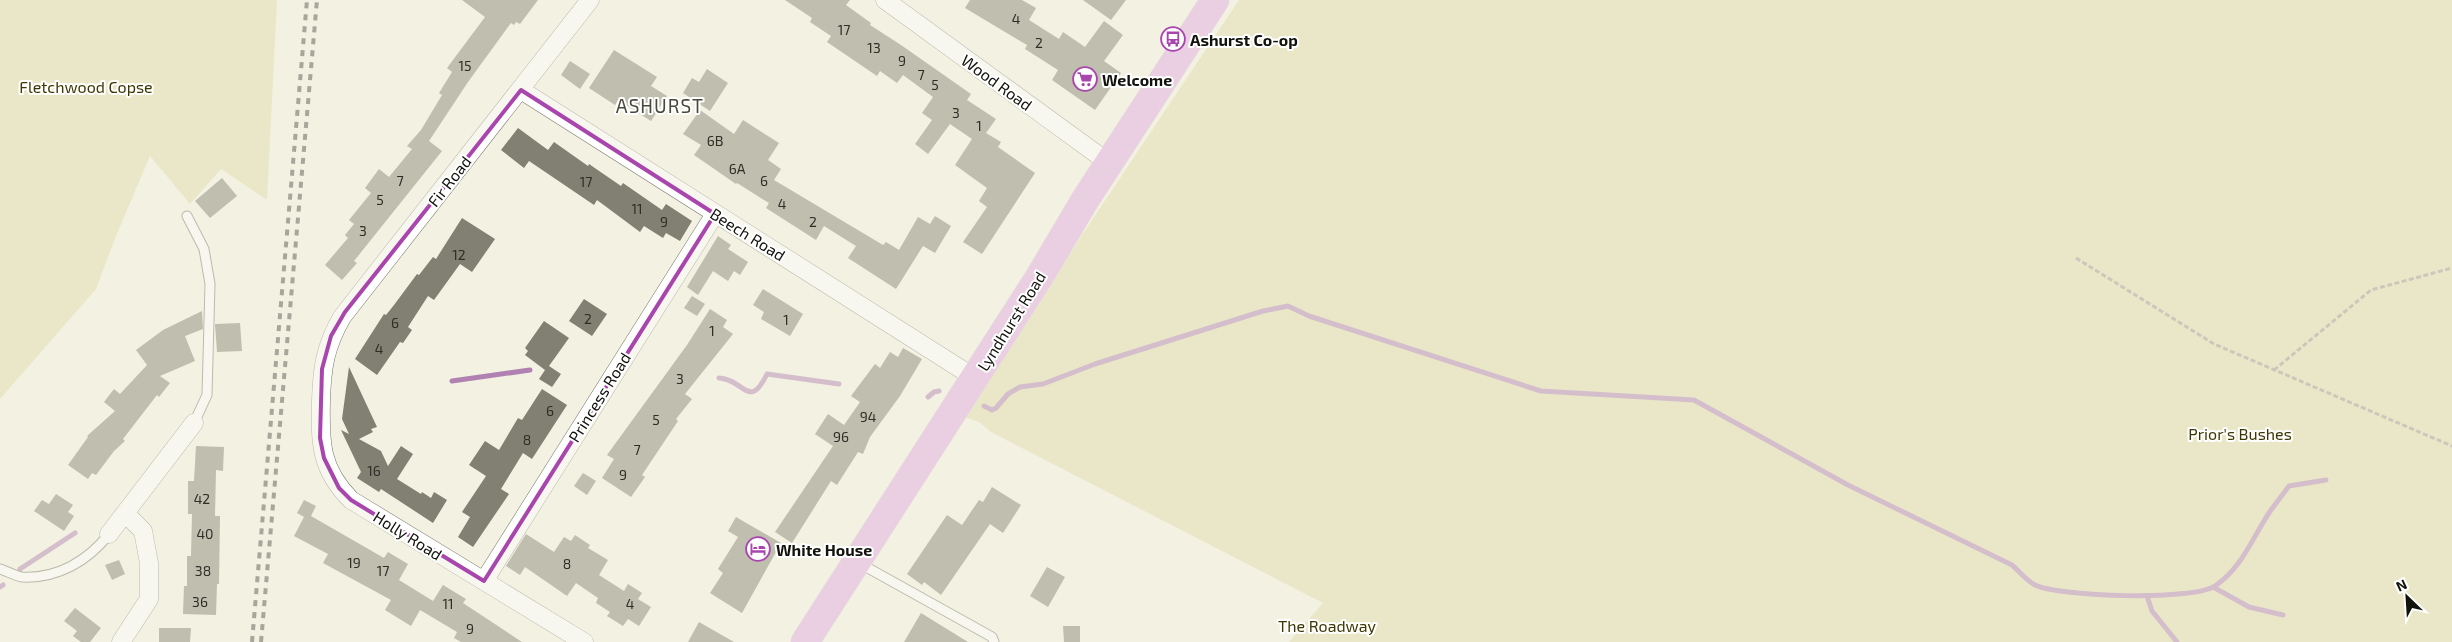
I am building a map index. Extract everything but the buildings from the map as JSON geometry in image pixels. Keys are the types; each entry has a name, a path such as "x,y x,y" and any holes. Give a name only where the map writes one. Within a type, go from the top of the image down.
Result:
{"main road":[{"name":"Lyndhurst Road","path":"805,642 975,378 1109,163 1215,0"}],"street":[{"name":"Fir Road","path":"322,369 331,336 342,317 590,0"},
{"name":"Wood Road","path":"885,0 1109,163"},
{"name":"Beech Road","path":"521,90 975,378"},
{"name":"Princess Road","path":"484,581 715,214"},
{"name":"Holly Road","path":"322,369 320,438 324,458 339,488 351,500 584,642"},
{"path":"109,534 194,423"},
{"path":"120,642 149,599 149,563 143,531 126,514"}],"lane":[{"path":"186,216 204,249 210,284 207,394 194,423"},
{"path":"0,568 20,577 48,575 76,564 96,551 109,534"},
{"path":"856,562 992,637 994,642"}],"path":[{"path":"2076,258 2214,344 2452,446"},
{"path":"2274,370 2371,290 2452,268"}],"highlighted area":[{"path":"521,90 715,214 484,581 351,500 339,488 324,458 320,438 322,369 331,336 345,312"}],"green space":[{"name":"Fletchwood Copse","path":"0,0 277,0 267,200 221,169 190,204 150,156 96,289 0,399"},
{"path":"1239,0 2452,0 2452,642 1289,642 1323,603 991,432 979,422 961,416"}],"waterway":[{"path":"984,406 992,410 996,408 1008,394 1020,387 1043,384 1095,364 1263,311 1288,306 1309,316 1541,391 1694,400 1848,485 2012,565 2035,585 2049,589 2097,595 2181,594 2202,591 2215,586 2233,570 2247,551 2271,510 2289,486 2326,480"},
{"path":"452,381 530,370"},
{"path":"719,378 735,383 750,392 761,385 767,374 839,384"},
{"path":"928,397 934,392 939,391"},
{"path":"20,569 75,533"},
{"path":"2213,587 2249,607 2283,615"},
{"path":"2147,596 2152,611 2177,642"}],"railway":[{"path":"252,642 307,0"},
{"path":"261,642 317,0"}],"place":[{"name":"Ashurst Co-op","path":"1173,39"},
{"name":"Welcome","path":"1085,79"},
{"name":"White House","path":"758,549"}],"district":[{"name":"ASHURST","path":"660,105"}],"park label":[{"name":"Prior's Bushes","path":"2240,433"},
{"name":"The Roadway","path":"1327,625"}]}
